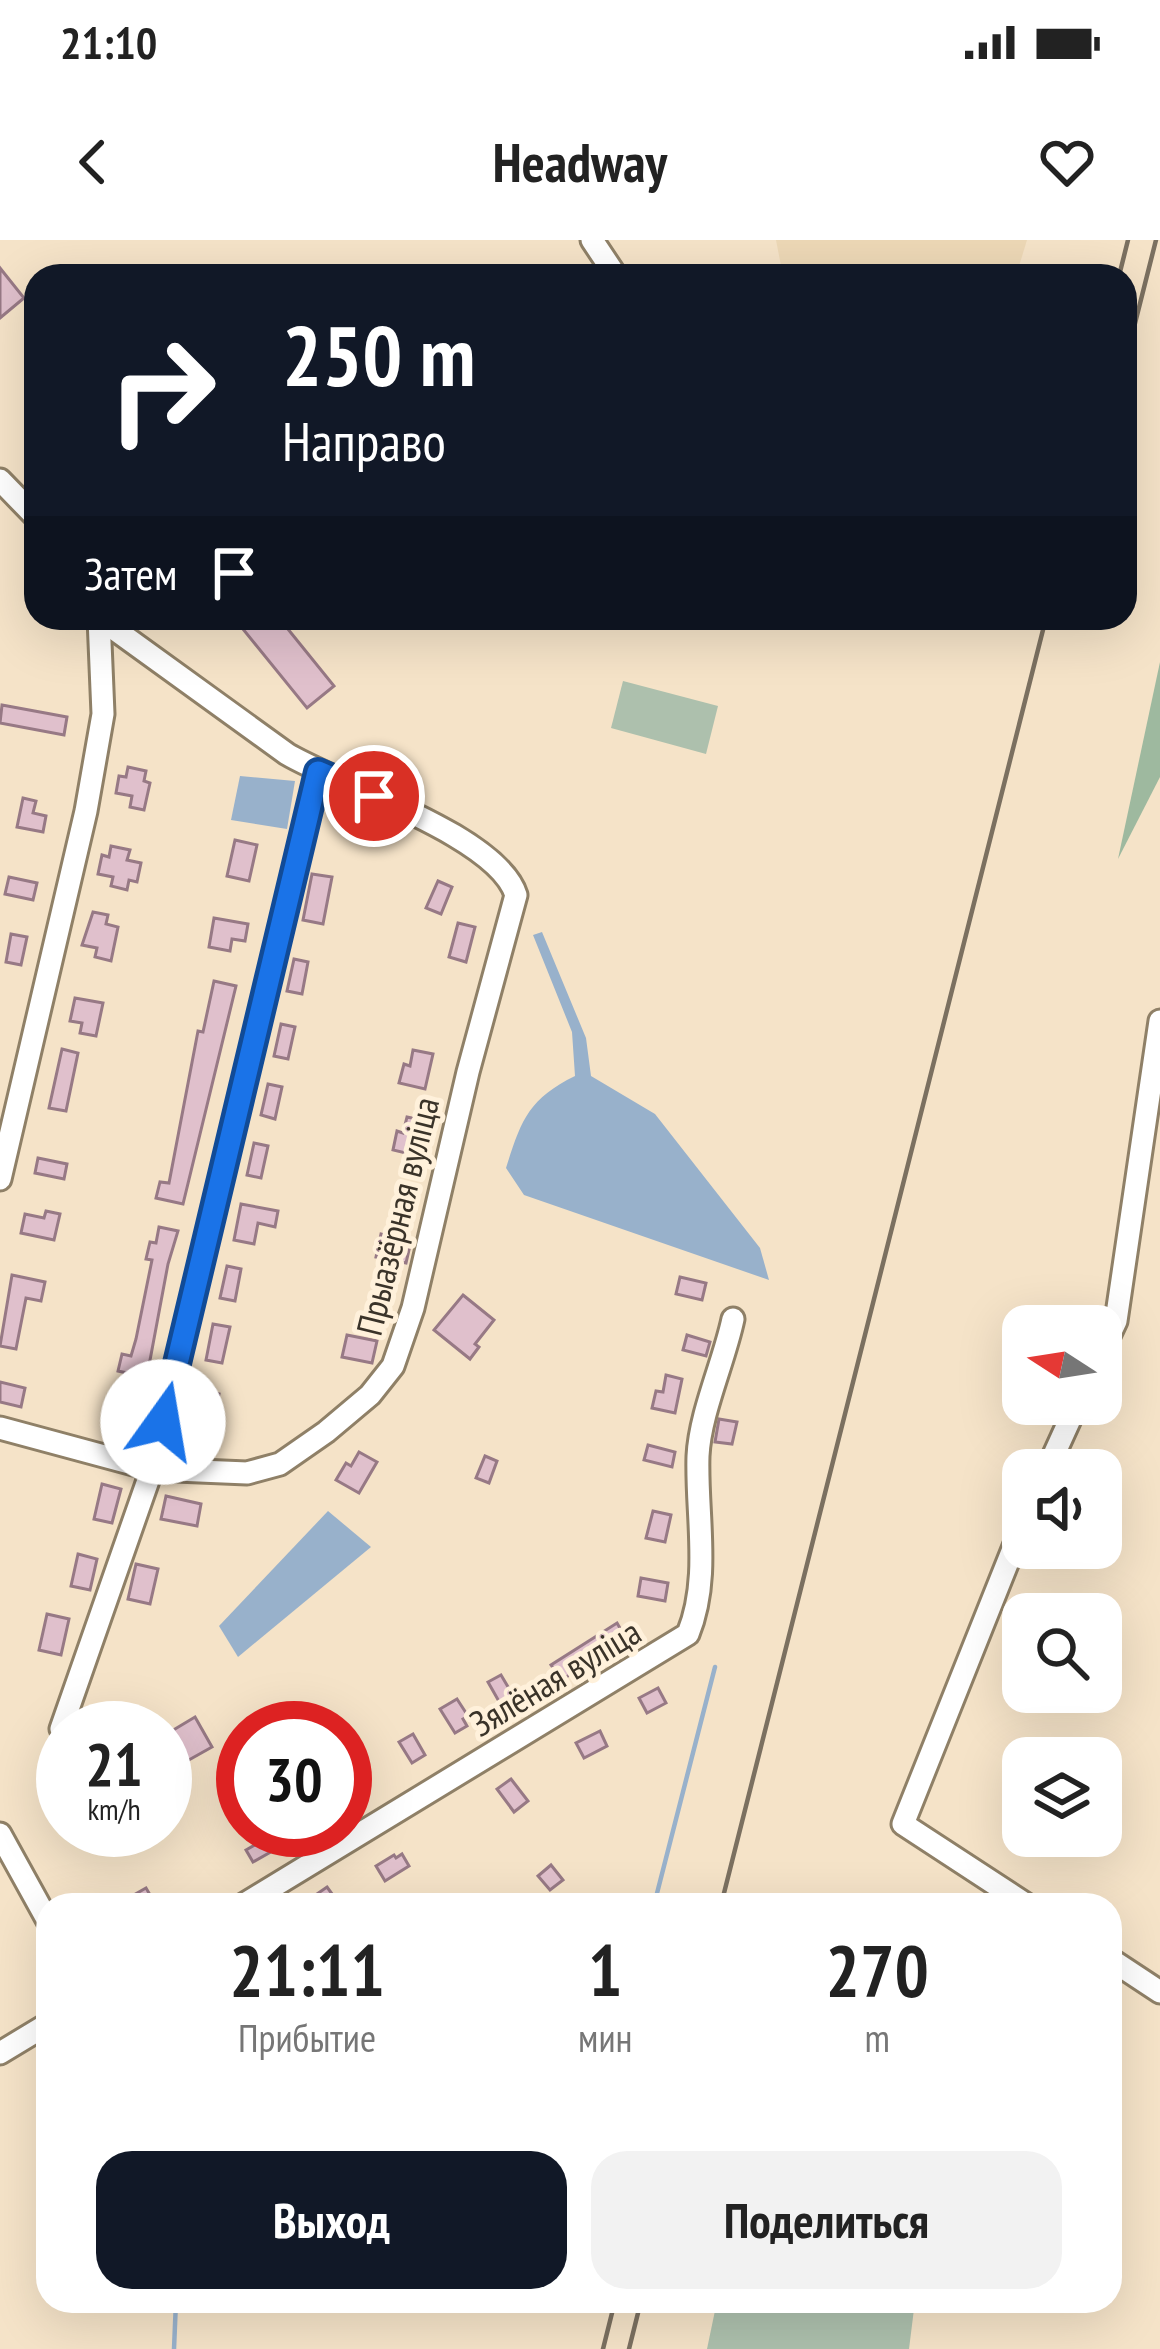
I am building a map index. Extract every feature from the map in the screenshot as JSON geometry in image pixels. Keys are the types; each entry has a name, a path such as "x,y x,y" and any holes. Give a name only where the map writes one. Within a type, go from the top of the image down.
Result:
{"street":[{"path":"0,480 24,505"},
{"path":"0,1179 100,734 100,630"},
{"path":"71,1701 152,1468 318,772 116,630"},
{"name":"Прыазёрная вуліца","path":"0,1428 152,1468 247,1473 280,1464 355,1408 392,1366 413,1308 515,896 512,882 491,862 429,821 318,772"},
{"path":"1118,1305 1160,1022"},
{"name":"Зялёная вуліца","path":"263,1893 688,1634 698,1606 698,1454 733,1319"},
{"path":"1005,1569 903,1824 1009,1893"},
{"path":"1,1835 36,1899"},
{"path":"1122,1968 1160,1992"},
{"path":"0,2053 36,2031"}],"shaded area":[{"path":"776,240 1027,240 1020,264 781,264"}],"green space":[{"path":"1160,662 1160,777 1118,859"},
{"path":"623,681 718,706 706,754 611,728"},
{"path":"714,2313 914,2313 909,2349 707,2349"}],"water":[{"path":"240,776 295,781 287,829 231,820"},
{"path":"542,932 586,1038 591,1076 655,1114 760,1248 769,1280 524,1195 506,1168 528,1113 546,1093 575,1076 572,1032 533,935"},
{"path":"328,1511 371,1547 238,1657 219,1626"}],"building":[{"path":"0,268 24,298 0,318"},
{"path":"244,630 289,630 334,686 307,708"},
{"path":"2,705 67,717 64,735 0,723"},
{"path":"128,767 146,771 144,781 150,783 144,810 130,807 132,796 116,793 119,776 126,777"},
{"path":"23,798 36,801 33,813 46,816 43,832 17,827"},
{"path":"235,840 257,845 249,881 227,876"},
{"path":"111,846 130,850 127,860 141,863 137,882 129,880 127,890 111,886 113,877 98,874 102,855 109,857"},
{"path":"312,874 332,877 323,924 303,920"},
{"path":"9,877 37,883 33,900 5,894"},
{"path":"438,881 452,887 441,914 426,908"},
{"path":"93,912 108,915 106,924 118,927 111,961 95,957 97,948 82,945"},
{"path":"214,918 248,924 245,941 232,939 230,951 209,947"},
{"path":"458,923 475,927 466,962 449,957"},
{"path":"11,934 27,937 21,965 6,962"},
{"path":"294,959 308,962 302,994 287,991"},
{"path":"214,981 236,986 183,1204 156,1198 160,1182 169,1183 198,1031 203,1032"},
{"path":"75,998 103,1003 96,1036 80,1033 82,1023 70,1021"},
{"path":"281,1024 295,1027 288,1059 274,1056"},
{"path":"62,1049 78,1053 66,1111 49,1108"},
{"path":"413,1050 433,1054 425,1089 399,1083"},
{"path":"268,1084 282,1087 275,1119 261,1115"},
{"path":"407,1117 426,1121 418,1156 393,1150 397,1131 403,1133"},
{"path":"254,1143 268,1146 261,1178 247,1175"},
{"path":"38,1158 67,1164 64,1179 35,1173"},
{"path":"241,1204 278,1211 275,1227 258,1223 254,1244 234,1240"},
{"path":"46,1211 60,1214 54,1240 21,1233 25,1214 44,1218"},
{"path":"159,1227 178,1231 136,1435 114,1431 127,1373 118,1371 122,1354 131,1356 136,1339 152,1260 146,1259"},
{"path":"381,1234 411,1241 406,1263 376,1257"},
{"path":"227,1266 241,1269 235,1301 220,1298"},
{"path":"12,1275 45,1282 41,1301 26,1298 16,1349 0,1346"},
{"path":"680,1277 706,1283 702,1300 676,1294"},
{"path":"463,1295 494,1320 475,1344 479,1347 470,1359 434,1330"},
{"path":"213,1324 230,1327 222,1363 206,1360"},
{"path":"347,1335 377,1341 372,1363 342,1357"},
{"path":"687,1335 710,1342 706,1356 683,1350"},
{"path":"666,1375 682,1379 675,1413 652,1408 656,1391 663,1392"},
{"path":"0,1382 25,1388 21,1407 0,1402"},
{"path":"199,1390 219,1394 213,1426 193,1423"},
{"path":"719,1419 737,1422 732,1444 715,1442"},
{"path":"648,1445 675,1452 672,1467 644,1460"},
{"path":"359,1452 377,1462 359,1493 336,1480"},
{"path":"485,1456 497,1461 489,1483 476,1478"},
{"path":"102,1484 121,1489 112,1523 94,1519"},
{"path":"166,1496 201,1504 197,1526 161,1519"},
{"path":"653,1511 671,1515 665,1542 646,1538"},
{"path":"78,1554 97,1559 90,1590 71,1586"},
{"path":"136,1564 158,1569 150,1604 128,1599"},
{"path":"641,1578 668,1583 665,1601 638,1596"},
{"path":"47,1614 69,1619 61,1655 39,1650"},
{"path":"617,1623 628,1642 562,1680 551,1665"},
{"path":"501,1675 514,1697 501,1705 488,1682"},
{"path":"658,1688 666,1703 647,1713 639,1698"},
{"path":"457,1699 468,1716 463,1719 467,1726 455,1733 440,1709"},
{"path":"192,1719 212,1747 192,1758"},
{"path":"600,1731 607,1746 584,1758 576,1743"},
{"path":"413,1734 425,1755 412,1763 399,1742"},
{"path":"511,1779 528,1801 514,1812 497,1789"},
{"path":"402,1854 409,1866 385,1881 376,1866"},
{"path":"551,1865 563,1880 550,1890 538,1876"}],"waterway":[{"path":"657,1893 715,1667"},
{"path":"174,2349 176,2313"}],"railway":[{"path":"1122,264 1128,240"},
{"path":"1137,315 1156,240"},
{"path":"724,1893 1043,630"},
{"path":"603,2349 612,2313"},
{"path":"629,2349 638,2313"}],"route":[{"path":"163,1422 318,772 374,796"}]}
